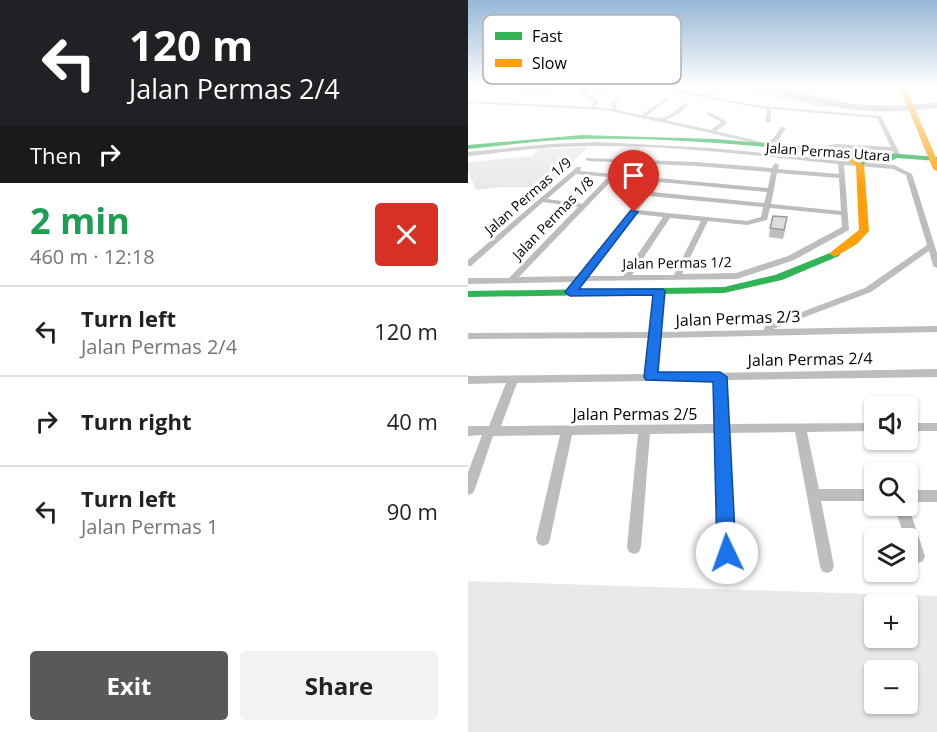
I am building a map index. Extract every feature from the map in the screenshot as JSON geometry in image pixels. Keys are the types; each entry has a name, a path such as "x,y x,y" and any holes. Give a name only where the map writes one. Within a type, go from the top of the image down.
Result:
{"main road":[{"path":"922,120 934,150 937,169"},
{"name":"Jalan Permas Utara","path":"468,147 576,137 706,137 823,152 898,158 934,150"},
{"path":"823,152 852,159 860,165"},
{"path":"468,294 724,290 749,286 812,265 851,242 864,231 860,165 865,160 898,158"}],"street":[{"path":"660,120 667,125 677,126 706,137 824,149 836,146 898,158"},
{"path":"677,126 683,120"},
{"path":"706,137 725,122 722,120"},
{"path":"882,120 898,158 909,174 937,266"},
{"path":"677,126 706,137"},
{"path":"768,144 776,139 783,128"},
{"path":"776,139 780,145"},
{"path":"468,154 537,147 602,144 778,156 860,165"},
{"name":"Jalan Permas 1/9","path":"468,264 574,172 602,144"},
{"path":"634,212 747,223 764,218 778,156"},
{"path":"588,159 696,164 842,176"},
{"path":"647,194 845,213 841,163"},
{"path":"574,172 770,190"},
{"name":"Jalan Permas 1/8","path":"512,280 613,175"},
{"path":"570,292 659,179"},
{"path":"541,200 584,206"},
{"name":"Jalan Permas 1/2","path":"468,281 737,276 791,258 846,228 845,213"},
{"path":"626,278 668,215"},
{"path":"677,277 706,218"},
{"path":"760,332 868,290 931,246"},
{"path":"651,377 659,291"},
{"name":"Jalan Permas 2/3","path":"468,336 655,336 937,329"},
{"name":"Jalan Permas 2/4","path":"468,380 937,373"},
{"path":"720,377 727,553"},
{"path":"468,489 513,380"},
{"name":"Jalan Permas 2/5","path":"468,432 864,427"},
{"path":"918,427 937,427"},
{"path":"800,428 827,566"},
{"path":"634,547 644,430"},
{"path":"543,539 567,431"},
{"path":"813,495 864,495"},
{"path":"918,496 937,496"}],"shaded area":[{"path":"588,147 547,187 499,187 476,190 468,171 468,162 533,156 538,149"},
{"path":"468,581 874,594 864,594 864,648 918,648 918,595 937,596 937,732 468,732"}],"building":[{"path":"773,216 787,217 784,230 770,228"}],"traffic: fast":[{"path":"468,147 554,138 626,137 715,141 937,159"},
{"path":"860,165 865,160 889,160 894,157"},
{"path":"468,294 724,290 778,278 835,254"}],"traffic: slow":[{"path":"916,120 937,169"},
{"path":"823,152 852,159 860,165 864,231 835,254"}],"route":[{"path":"634,212 570,292 659,291 651,377 720,377 727,553"}]}
